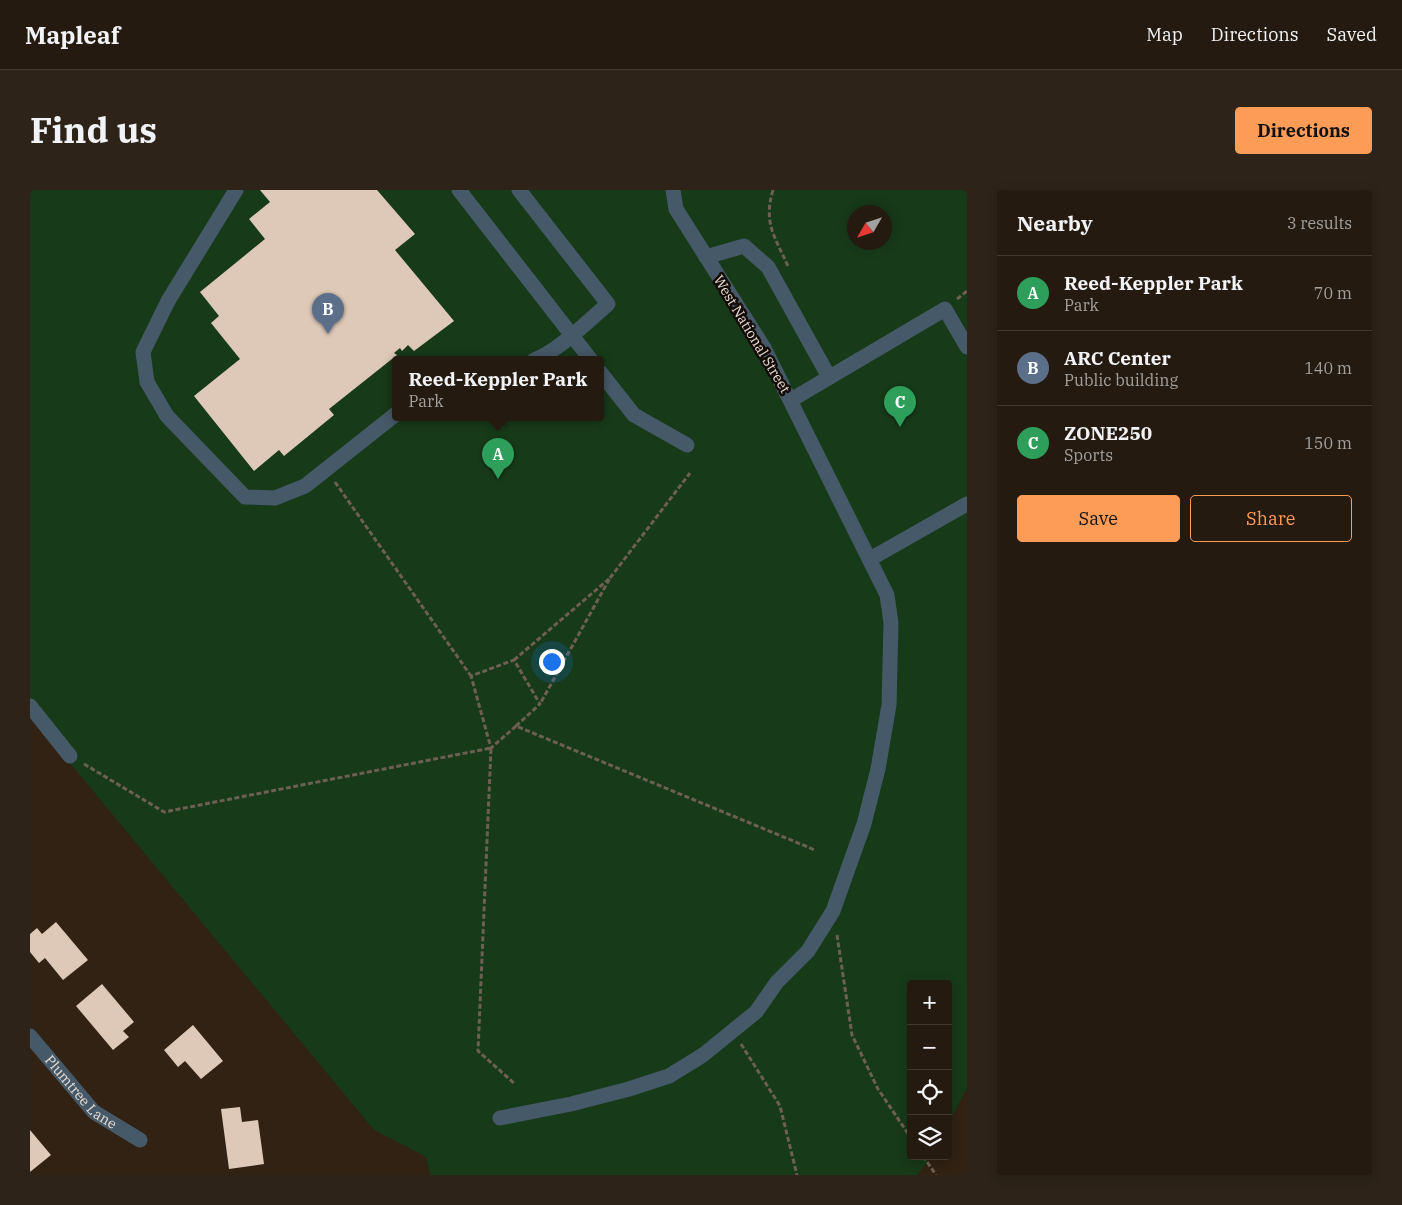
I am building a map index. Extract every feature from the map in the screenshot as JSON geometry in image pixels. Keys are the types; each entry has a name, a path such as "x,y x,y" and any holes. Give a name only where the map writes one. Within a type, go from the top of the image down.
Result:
{"street":[{"path":"236,190 168,302 143,352 147,382 167,416 245,496 276,498 305,486 392,417"},
{"path":"459,190 589,356"},
{"path":"519,190 608,304 545,356"},
{"name":"West National Street","path":"672,190 676,209 764,348 791,400 945,309 967,347"},
{"path":"706,257 744,246 768,267 829,377"},
{"path":"604,377 634,415 687,446"},
{"path":"500,1118 572,1104 629,1089 669,1076 703,1055 756,1012 777,982 808,951 833,911 864,824 878,769 889,705 891,623 887,595 791,400"},
{"path":"870,559 967,504"},
{"path":"30,706 70,756"},
{"name":"Plumtree Lane","path":"30,1036 94,1112 140,1140"}],"path":[{"path":"773,190 769,203 769,221 789,268"},
{"path":"70,756 164,812 491,748 540,704 610,578 690,473"},
{"path":"330,475 471,676 491,748 478,1051 515,1084"},
{"path":"471,676 514,660 610,578"},
{"path":"514,660 540,704"},
{"path":"516,726 815,850"},
{"path":"833,911 852,1035 878,1089 907,1132"},
{"path":"733,1030 780,1106 797,1175"},
{"path":"926,1160 936,1175"}],"green space":[{"path":"30,190 967,190 967,1088 952,1116 952,980 907,980 907,1160 929,1160 917,1175 430,1175 426,1157 374,1130 30,715"}],"building":[{"path":"260,190 377,190 415,234 395,250 454,321 414,351 408,345 402,351 400,348 394,353 397,355 392,356 392,359 329,409 334,415 284,456 279,450 254,471 194,396 240,359 211,323 219,316 200,292 265,239 249,219 270,202"},
{"path":"56,922 88,960 63,980 45,958 39,963 30,952 30,934 37,928 42,934"},
{"path":"102,984 134,1022 123,1031 129,1037 113,1050 76,1006"},
{"path":"193,1025 223,1061 201,1079 185,1061 178,1067 164,1050"},
{"path":"240,1107 242,1122 258,1120 264,1164 229,1169 221,1109"},
{"path":"30,1130 51,1155 30,1172"}],"place":[{"name":"ARC Center","path":"328,334"},
{"name":"ZONE250","path":"900,427"},
{"name":"Reed-Keppler Park","path":"498,479"}]}
